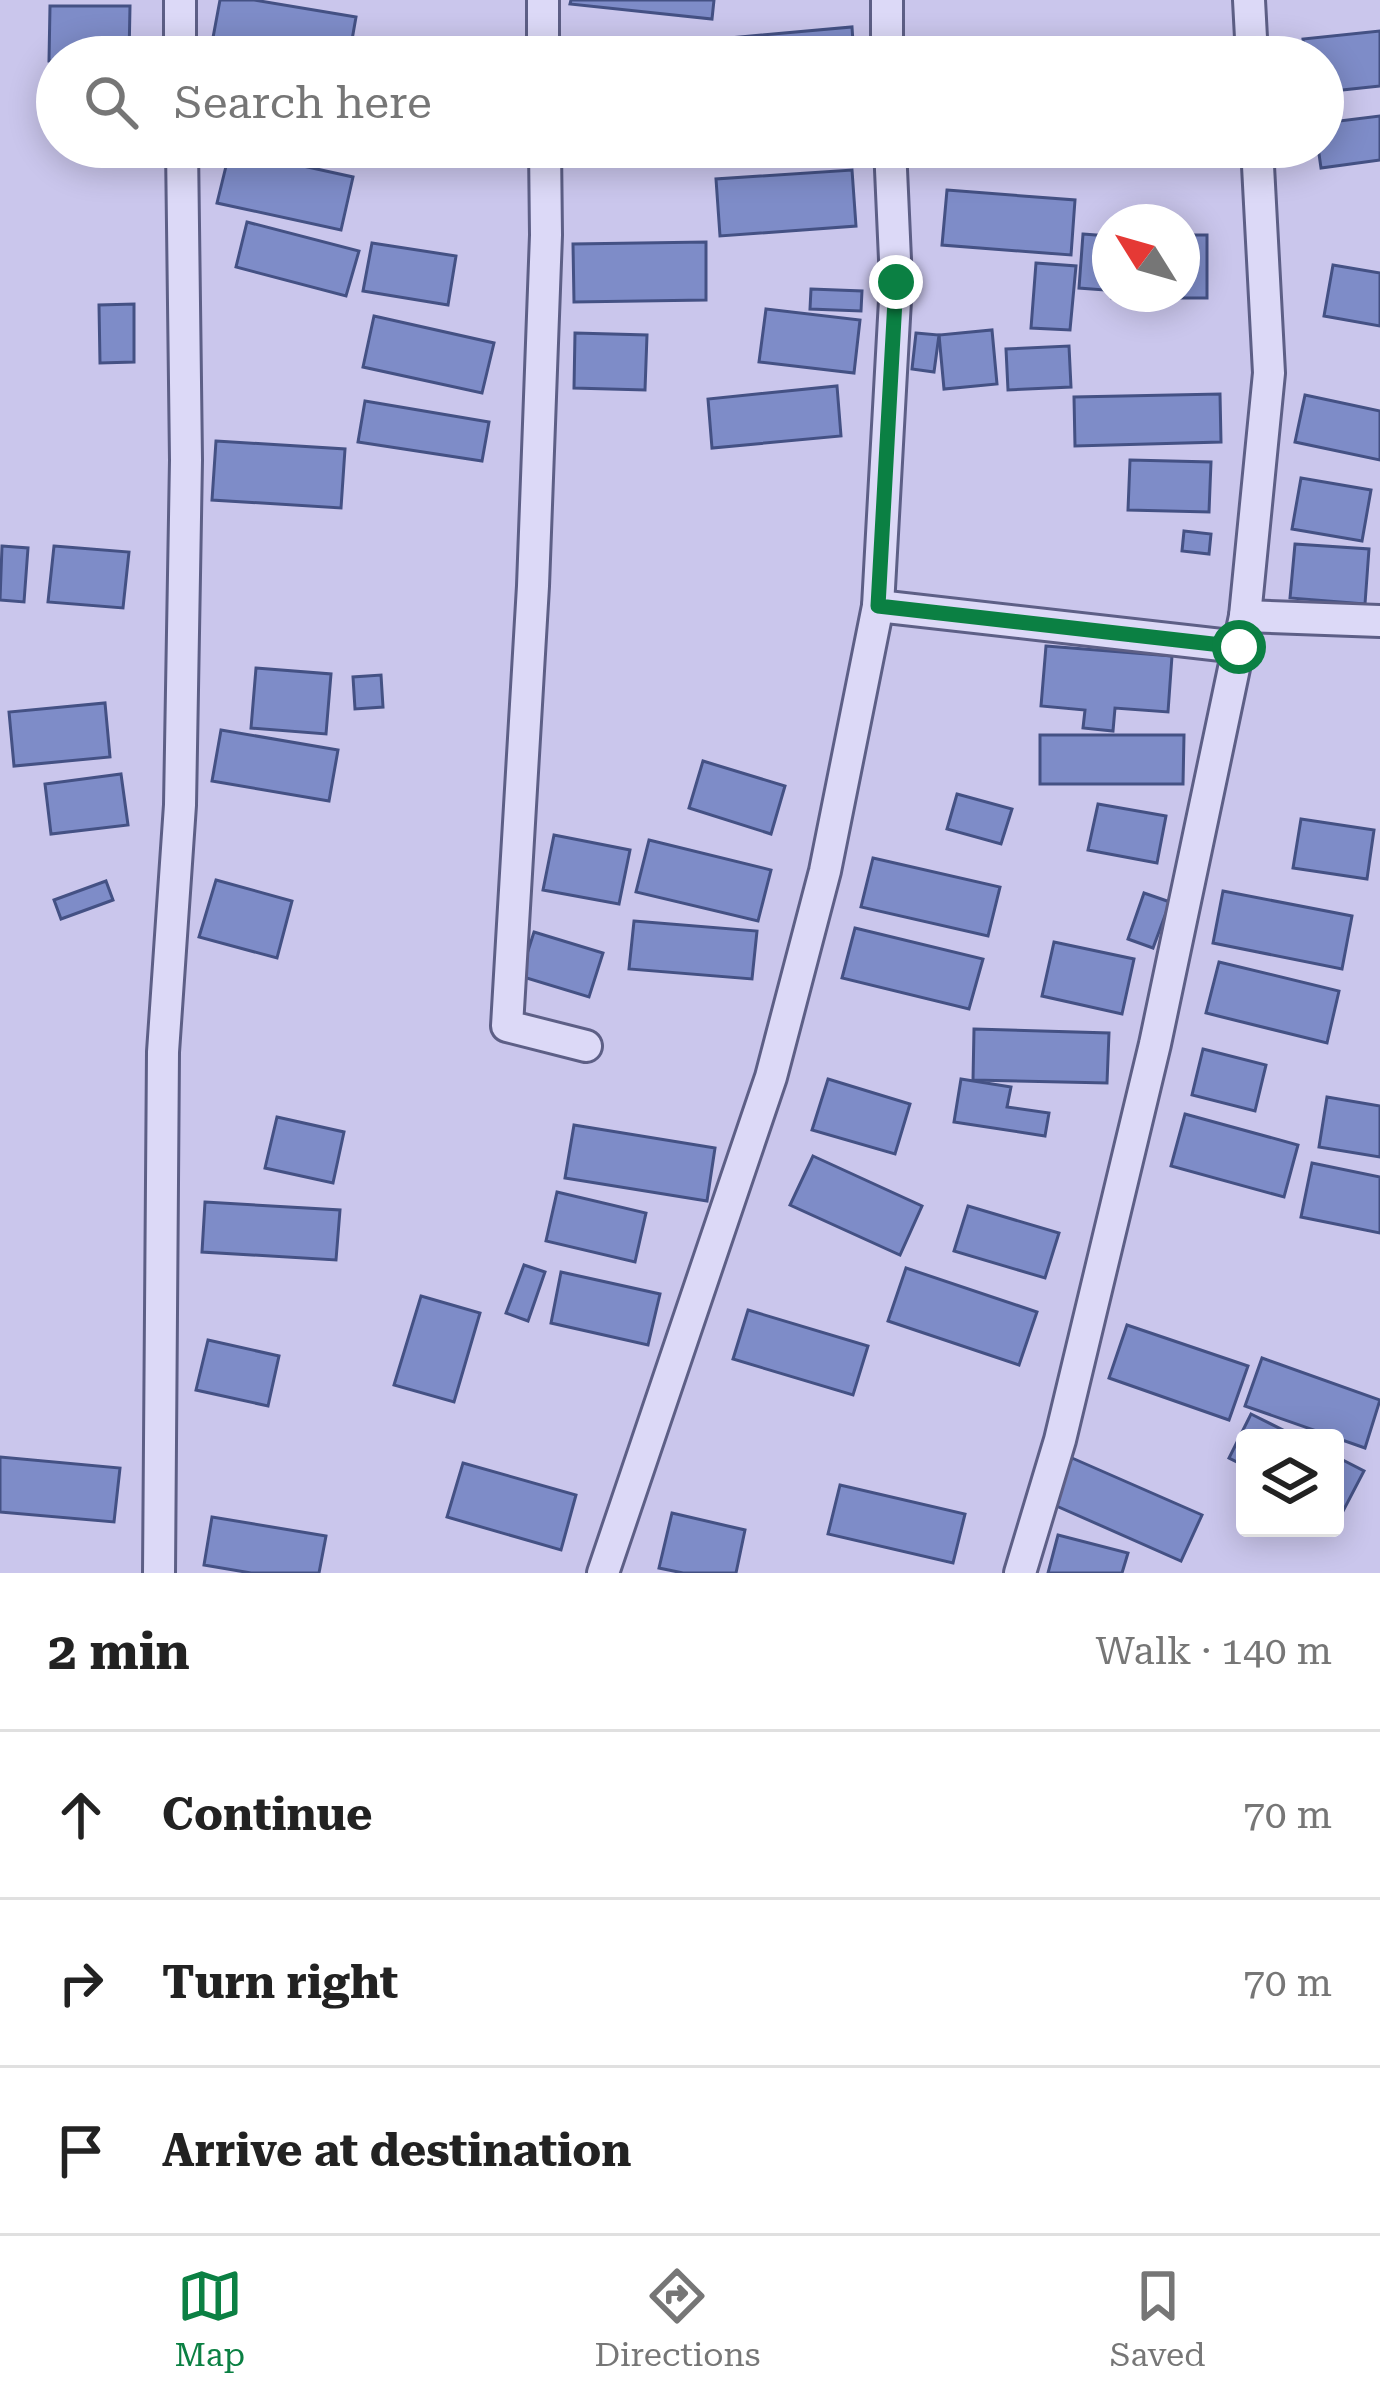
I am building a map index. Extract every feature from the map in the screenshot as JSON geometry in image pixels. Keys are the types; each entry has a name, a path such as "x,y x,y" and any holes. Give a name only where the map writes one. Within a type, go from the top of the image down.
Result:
{"street":[{"path":"179,0 180,36"},
{"path":"543,0 544,36"},
{"path":"887,0 887,36"},
{"path":"1249,0 1251,36"},
{"path":"159,1573 163,1052 180,805 186,483 182,168"},
{"path":"545,168 533,586 507,1026 586,1046"},
{"path":"603,1573 771,1077 825,871 878,606 896,282 891,168"},
{"path":"1020,1573 1060,1440 1155,1044 1246,616 1269,373 1258,168"},
{"path":"878,606 1239,647"},
{"path":"1246,616 1380,621"}],"building":[{"path":"220,0 254,0 356,17 353,36 213,36"},
{"path":"571,0 714,0 712,19 570,4"},
{"path":"50,6 130,6 129,36 49,36"},
{"path":"852,27 853,36 751,36"},
{"path":"1380,31 1380,86 1344,90 1344,36 1332,36"},
{"path":"1380,116 1380,160 1344,165 1344,120"},
{"path":"226,168 312,168 353,177 341,230 217,203"},
{"path":"852,170 856,226 720,236 716,179"},
{"path":"947,190 1075,200 1071,255 942,245"},
{"path":"247,222 359,251 346,296 236,267"},
{"path":"1083,234 1092,235 1092,289 1079,288"},
{"path":"1200,235 1207,235 1207,298 1200,298"},
{"path":"706,242 706,300 574,302 573,244"},
{"path":"372,243 456,256 448,305 363,291"},
{"path":"1036,263 1076,266 1070,330 1031,328"},
{"path":"1333,265 1380,273 1380,326 1324,316"},
{"path":"811,289 862,291 861,311 810,309"},
{"path":"134,304 134,362 100,363 99,305"},
{"path":"766,309 860,320 854,373 759,362"},
{"path":"374,316 494,343 482,393 363,367"},
{"path":"992,330 997,384 944,389 939,335"},
{"path":"575,333 647,335 645,390 574,388"},
{"path":"916,333 939,335 934,372 912,369"},
{"path":"1069,346 1071,387 1008,390 1006,349"},
{"path":"837,386 841,436 712,448 708,399"},
{"path":"1220,394 1221,442 1075,446 1074,397"},
{"path":"1305,395 1380,411 1380,460 1295,442"},
{"path":"365,401 489,422 482,461 358,442"},
{"path":"216,441 345,449 341,508 212,500"},
{"path":"1130,460 1211,462 1209,512 1128,510"},
{"path":"1301,478 1371,490 1362,541 1292,529"},
{"path":"1184,531 1211,534 1209,554 1182,551"},
{"path":"1295,544 1369,549 1365,604 1290,598"},
{"path":"2,546 28,548 24,602 0,600"},
{"path":"54,546 129,552 123,608 48,602"},
{"path":"1046,646 1172,656 1168,712 1115,708 1113,731 1083,728 1085,710 1041,706"},
{"path":"256,668 331,674 326,734 251,728"},
{"path":"381,675 383,707 355,709 353,677"},
{"path":"105,703 110,757 14,766 9,712"},
{"path":"221,730 338,750 329,801 212,781"},
{"path":"1040,735 1184,735 1183,784 1040,784"},
{"path":"703,761 785,786 771,834 689,808"},
{"path":"121,774 128,825 51,834 45,784"},
{"path":"957,794 1012,809 1001,844 947,829"},
{"path":"1098,804 1166,816 1157,863 1088,850"},
{"path":"1301,819 1374,830 1367,879 1293,868"},
{"path":"554,835 630,850 619,904 543,890"},
{"path":"649,840 771,870 758,921 636,892"},
{"path":"873,858 1000,887 988,936 861,907"},
{"path":"216,880 292,901 277,958 199,937"},
{"path":"106,881 113,900 61,919 54,900"},
{"path":"1223,891 1352,916 1342,969 1213,943"},
{"path":"1144,893 1170,902 1153,948 1128,939"},
{"path":"634,921 757,931 752,979 629,969"},
{"path":"855,928 983,959 969,1009 842,978"},
{"path":"534,932 603,953 589,997 520,976"},
{"path":"1054,942 1134,959 1122,1014 1042,996"},
{"path":"1219,962 1339,991 1327,1043 1206,1013"},
{"path":"974,1029 1109,1033 1107,1083 973,1080"},
{"path":"1203,1049 1266,1065 1255,1111 1192,1095"},
{"path":"828,1079 910,1104 895,1154 812,1130"},
{"path":"961,1079 1011,1087 1007,1107 1049,1113 1045,1136 954,1122"},
{"path":"1327,1097 1380,1106 1380,1157 1319,1147"},
{"path":"1185,1114 1298,1145 1284,1197 1171,1166"},
{"path":"277,1117 344,1132 333,1183 265,1168"},
{"path":"574,1125 715,1148 707,1201 565,1178"},
{"path":"813,1156 922,1206 900,1255 790,1205"},
{"path":"1312,1163 1380,1177 1380,1233 1301,1217"},
{"path":"557,1192 646,1213 635,1262 546,1241"},
{"path":"205,1202 340,1210 336,1260 202,1252"},
{"path":"968,1206 1059,1233 1045,1278 954,1251"},
{"path":"524,1265 545,1272 528,1321 506,1313"},
{"path":"906,1268 1037,1312 1019,1365 888,1321"},
{"path":"561,1272 660,1294 648,1345 551,1323"},
{"path":"421,1296 480,1313 454,1402 394,1385"},
{"path":"748,1310 868,1346 853,1395 733,1359"},
{"path":"1127,1325 1248,1366 1229,1420 1109,1378"},
{"path":"208,1340 279,1356 268,1406 196,1390"},
{"path":"1262,1358 1380,1400 1365,1448 1344,1441 1344,1429 1311,1429 1245,1406"},
{"path":"1251,1414 1281,1429 1244,1429"},
{"path":"0,1457 120,1468 114,1522 0,1512"},
{"path":"1072,1458 1202,1515 1181,1561 1052,1504"},
{"path":"1344,1461 1364,1471 1344,1509"},
{"path":"463,1463 576,1495 561,1550 447,1517"},
{"path":"840,1485 965,1514 953,1563 828,1534"},
{"path":"672,1513 745,1530 736,1573 659,1568"},
{"path":"212,1517 326,1536 319,1573 251,1573 204,1565"},
{"path":"1058,1535 1128,1553 1122,1573 1048,1573"}],"route":[{"path":"896,282 878,606 1239,647"}]}
